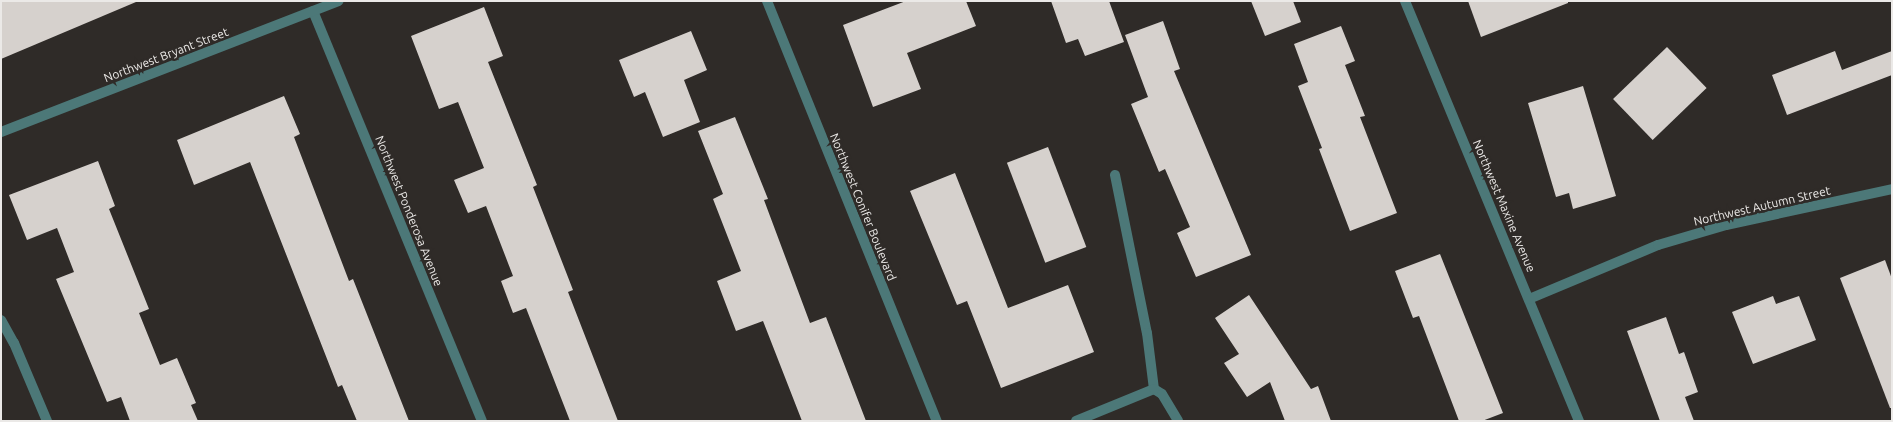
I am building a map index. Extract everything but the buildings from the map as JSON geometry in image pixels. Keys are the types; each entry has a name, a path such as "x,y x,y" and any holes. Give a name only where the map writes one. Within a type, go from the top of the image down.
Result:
{"street":[{"name":"Northwest Bryant Street","path":"1,132 339,1"},
{"name":"Northwest Conifer Boulevard","path":"767,1 937,421"},
{"name":"Northwest Maxine Avenue","path":"1406,1 1578,421"},
{"name":"Northwest Ponderosa Avenue","path":"313,11 482,421"},
{"path":"1115,175 1147,333 1154,389"},
{"name":"Northwest Autumn Street","path":"1529,299 1658,245 1726,224 1892,189"},
{"path":"1,320 14,343 47,421"},
{"path":"1076,421 1154,389"},
{"path":"1154,389 1162,394 1178,421"}]}
